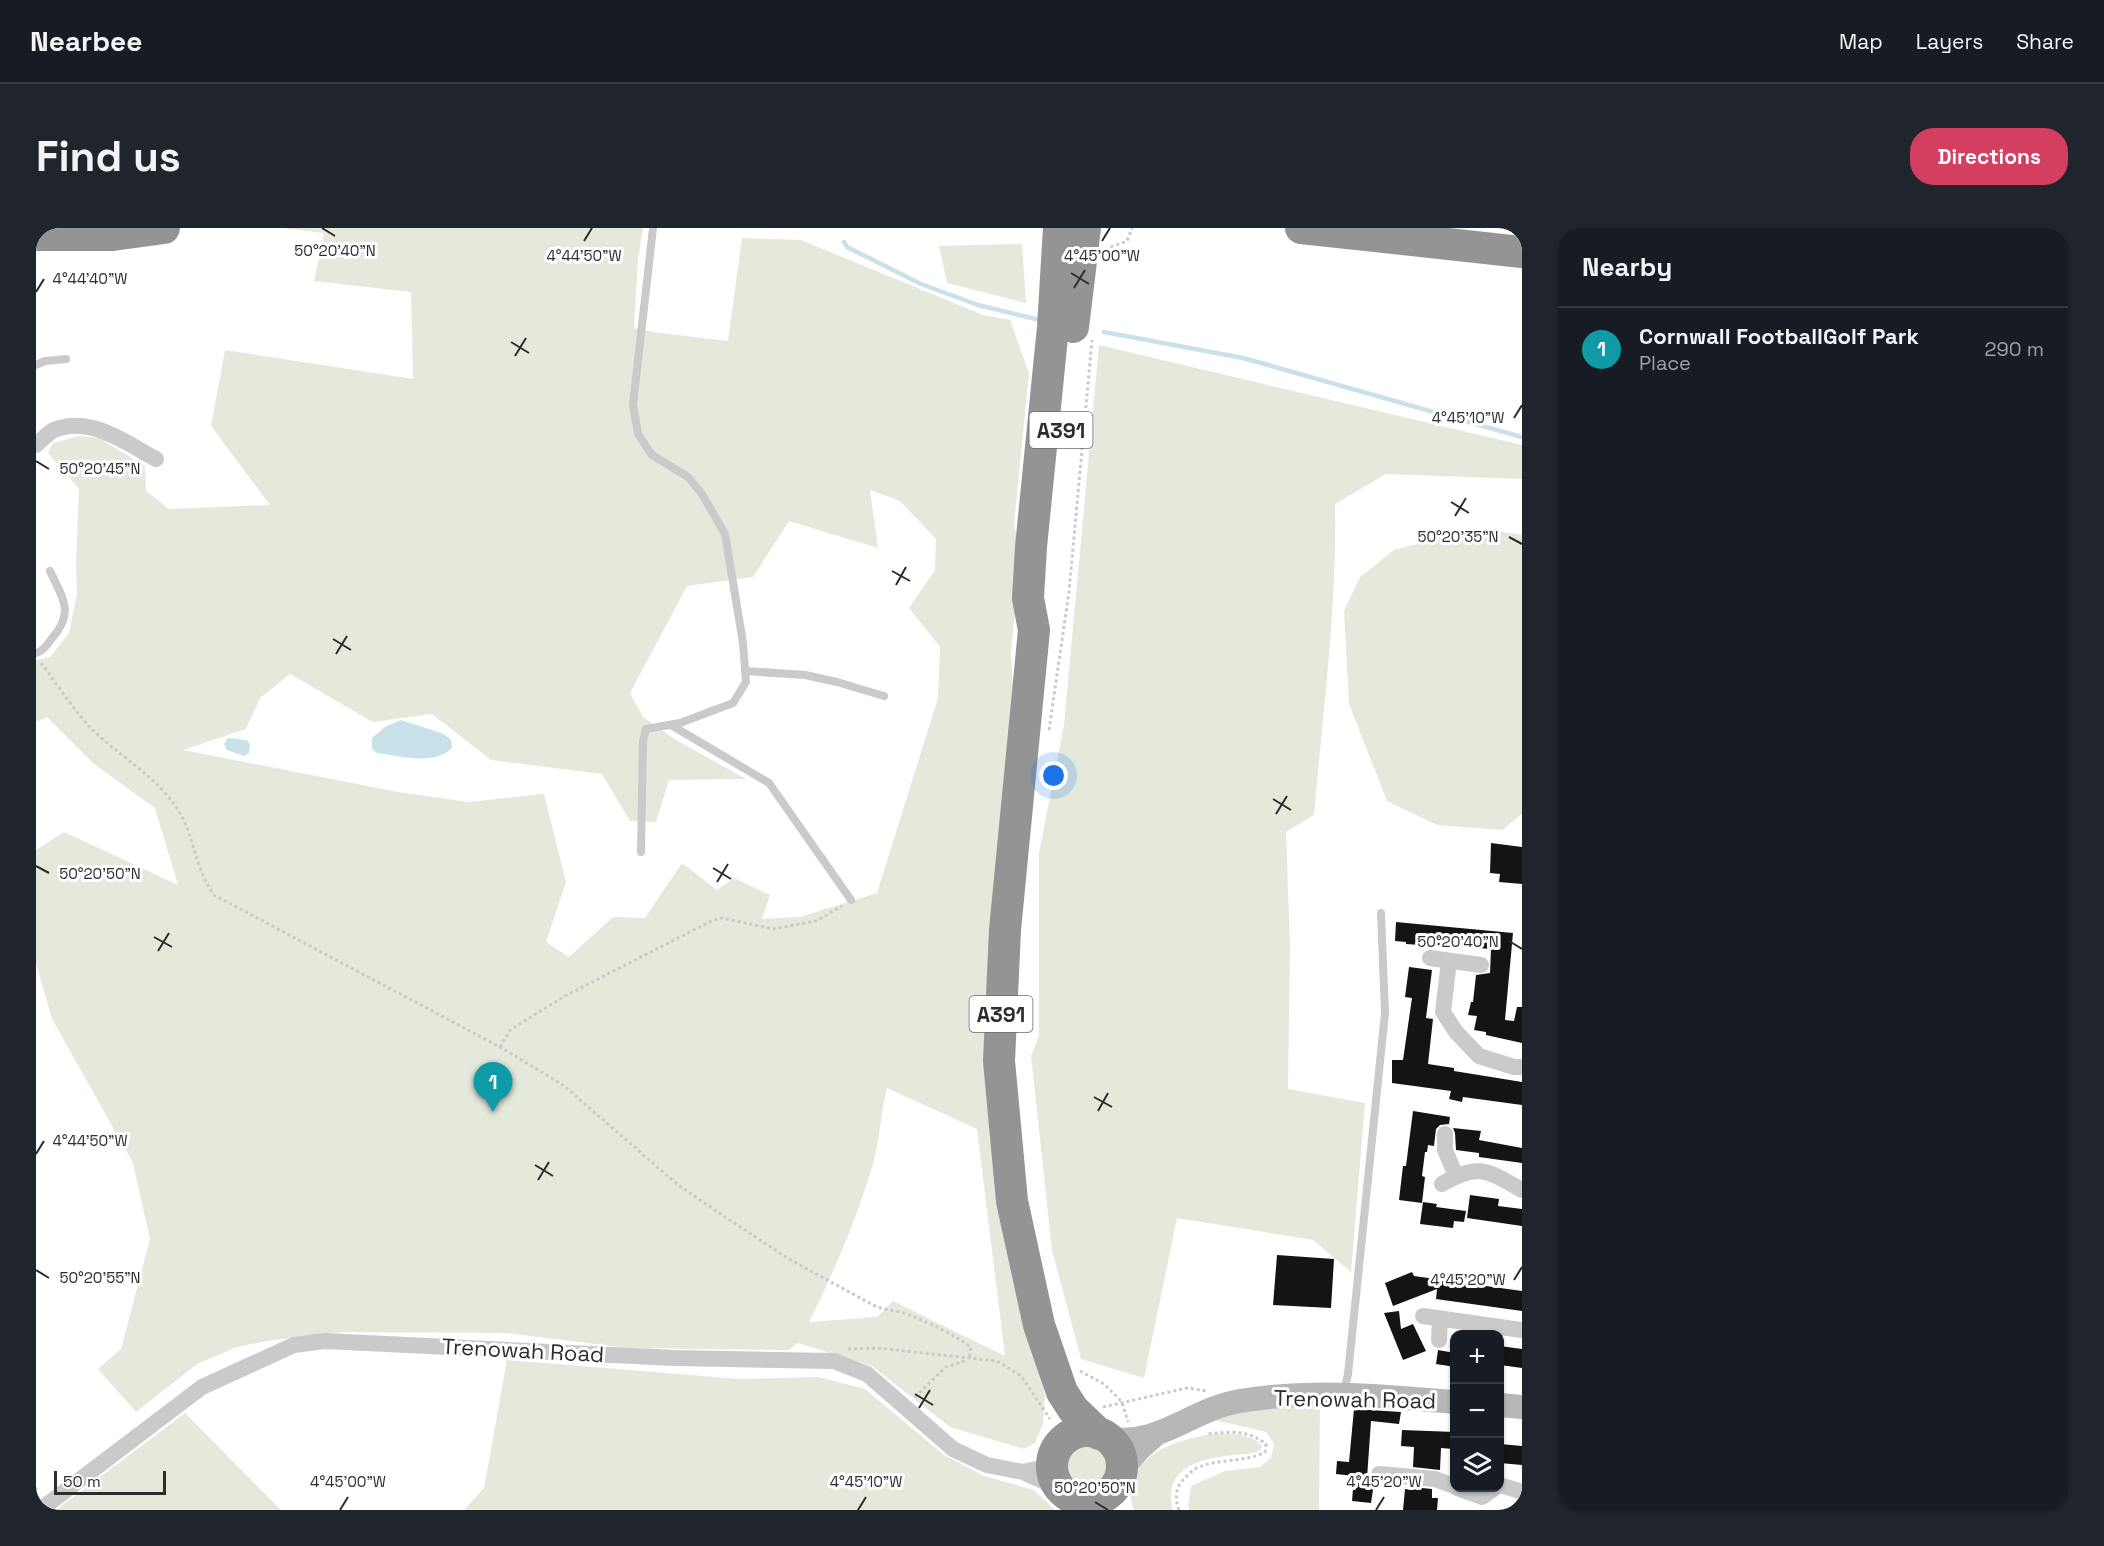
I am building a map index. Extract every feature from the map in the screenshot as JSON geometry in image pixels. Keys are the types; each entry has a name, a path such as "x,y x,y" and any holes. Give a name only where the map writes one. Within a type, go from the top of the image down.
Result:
{"highway":[{"path":"36,235 113,235 164,228"},
{"name":"A391","path":"1059,228 1053,327 1031,547 1028,598 1034,630 1005,930 999,1061 1012,1201 1039,1325 1096,1418"},
{"path":"1301,228 1471,238 1522,252"},
{"name":"A391","path":"1034,630 1048,600 1061,424 1093,239"},
{"path":"1121,1473 1114,1487 1105,1496 1071,1483 1061,1443 1072,1435 1085,1432 1096,1418 1118,1452 1121,1473 1124,1510"}],"street":[{"path":"36,445 52,431 76,425 95,428 156,459"},
{"path":"1430,958 1481,965"},
{"path":"1449,961 1443,1012 1456,1032 1479,1056 1514,1067 1522,1067"},
{"path":"1445,1134 1449,1180 1475,1170 1494,1174 1522,1190"},
{"path":"1422,1316 1522,1330"},
{"path":"1439,1340 1440,1319"},
{"name":"Trenowah Road","path":"40,1510 202,1387 294,1345 326,1341 675,1358 834,1361 867,1374 953,1449 987,1465 1071,1483"},
{"name":"Trenowah Road","path":"1096,1418 1197,1414 1237,1401 1285,1395 1380,1395 1450,1401"},
{"path":"1504,1405 1522,1407"},
{"path":"1023,1472 1045,1467 1071,1483"},
{"path":"1379,1474 1435,1479 1450,1485"},
{"path":"1504,1486 1522,1492"},
{"path":"1470,1492 1487,1498"}],"lane":[{"path":"641,852 645,729 671,725 733,703 746,682 743,643 725,534 702,494 688,477 652,455 638,434 633,405 653,228"},
{"path":"36,365 45,361 66,359"},
{"path":"36,655 59,630 65,617 66,605 50,571"},
{"path":"745,671 805,675 884,696"},
{"path":"671,725 769,783 851,900"},
{"path":"1343,1395 1349,1362 1385,1013 1381,913"}],"path":[{"path":"1093,239 1127,241 1132,228"},
{"path":"1049,731 1069,592 1082,474 1093,332"},
{"path":"36,655 92,729 160,786 176,806 189,828 195,858 206,884 214,895 500,1047 563,1085 677,1184 716,1211 789,1258 873,1305 902,1312 959,1338 971,1347 969,1359"},
{"path":"500,1047 510,1030 566,996 713,920 722,918 763,928 795,926 816,921 851,900"},
{"path":"821,1361 846,1349 877,1348 997,1361 1021,1376 1051,1420 1096,1418 1122,1402 1187,1388 1225,1393 1237,1401"},
{"path":"906,1407 946,1367 969,1359"},
{"path":"1096,1418 1104,1384 1122,1402"},
{"path":"1096,1418 1122,1402"},
{"path":"1179,1510 1175,1501 1178,1485 1195,1468 1258,1456 1265,1452 1266,1444 1255,1435 1232,1432 1198,1434"}],"shaded area":[{"path":"281,228 643,228 638,259 634,328 653,332 728,341 742,238 801,240 983,315 1010,320 1029,373 1014,525 1021,553 1011,651 1014,713 1006,1213 1045,1396 1043,1424 1035,1443 1024,1449 950,1427 872,1366 798,1343 789,1350 627,1348 506,1333 345,1332 273,1340 237,1347 197,1364 136,1412 98,1369 121,1349 150,1239 133,1163 52,1019 36,963 36,850 64,832 178,885 155,808 94,764 47,717 36,722 36,660 50,657 69,633 77,594 79,489 48,453 53,443 80,436 99,438 145,466 146,491 169,509 270,505 211,426 225,350 413,379 411,292 314,281 324,233","holes":["870,490 900,501 936,539 935,570 909,608 940,647 938,698 877,893 800,917 762,919 770,895 734,878 717,890 682,863 645,918 613,917 569,957 546,942 566,882 544,794 468,802 398,792 183,750 246,729 260,698 290,674 373,722 432,714 491,760 602,774 630,821 656,822 669,780 746,779 676,740 643,717 630,693 687,586 753,577 789,521 878,548","887,1088 977,1129 1005,1356 893,1301 877,1317 809,1322 828,1283 861,1202 876,1151"]},
{"path":"1022,244 1026,303 947,283 939,246"},
{"path":"1099,345 1522,445 1522,479 1386,474 1335,504 1332,621 1314,815 1286,832 1290,946 1288,1089 1365,1103 1351,1272 1313,1240 1177,1218 1144,1378 1081,1359 1052,1250 1031,1056 1039,1036 1039,853 1064,725"},
{"path":"1497,531 1522,535 1522,814 1502,830 1437,825 1387,801 1349,704 1344,611 1360,577 1394,550 1444,537"},
{"path":"507,1360 739,1379 819,1377 865,1389 944,1455 984,1476 1034,1490 1055,1510 464,1510 484,1488"},
{"path":"1320,1405 1319,1510 1189,1510 1191,1486 1225,1471 1260,1467 1271,1458 1274,1444 1266,1432 1210,1419 1231,1410"},
{"path":"185,1413 281,1510 56,1510"},
{"path":"1212,1434 1232,1434 1252,1438 1262,1446 1261,1450 1209,1459 1183,1470 1175,1480 1171,1493 1173,1510 1134,1510 1130,1481 1132,1474 1147,1459 1164,1448 1182,1441"},
{"path":"1088,1445 1104,1452 1111,1468 1104,1484 1088,1491 1072,1484 1065,1468 1072,1452"}],"water":[{"path":"401,720 444,734 451,740 452,748 445,754 426,758 377,753 372,749 372,738 385,727"},
{"path":"228,738 247,740 250,745 249,753 244,756 227,750 224,744"}],"building":[{"path":"1491,843 1522,847 1522,884 1499,882 1500,874 1490,873"},
{"path":"1396,922 1513,933 1505,1020 1514,1021 1517,1007 1522,1007 1522,1043 1474,1030 1477,1016 1468,1015 1471,1002 1473,1002 1476,975 1490,973 1491,949 1406,944 1406,942 1395,941"},
{"path":"1409,967 1432,970 1426,1018 1433,1019 1428,1064 1454,1068 1454,1071 1522,1082 1522,1105 1463,1097 1462,1102 1449,1099 1451,1091 1392,1083 1392,1060 1403,1060 1412,998 1405,997"},
{"path":"1413,1111 1450,1117 1449,1124 1440,1125 1436,1129 1434,1146 1428,1145 1427,1152 1425,1152 1422,1203 1399,1200"},
{"path":"1453,1128 1481,1131 1479,1140 1522,1148 1522,1163 1479,1157 1479,1153 1456,1150"},
{"path":"1470,1195 1499,1199 1498,1206 1522,1209 1522,1226 1467,1218"},
{"path":"1423,1202 1437,1204 1436,1207 1466,1211 1464,1222 1454,1221 1453,1228 1420,1224"},
{"path":"1277,1255 1334,1259 1331,1308 1273,1305"},
{"path":"1412,1272 1414,1276 1522,1291 1522,1311 1436,1299 1437,1289 1393,1306 1385,1283"},
{"path":"1399,1311 1401,1329 1413,1324 1426,1351 1403,1360 1384,1313"},
{"path":"1504,1347 1522,1349 1522,1368 1504,1366"},
{"path":"1438,1350 1450,1352 1450,1366 1436,1364"},
{"path":"1354,1409 1401,1412 1399,1424 1371,1421 1367,1478 1374,1483 1371,1503 1352,1501 1354,1476 1336,1474 1337,1461 1349,1462"},
{"path":"1402,1430 1450,1432 1450,1449 1441,1448 1440,1470 1413,1467 1414,1447 1401,1446"},
{"path":"1504,1444 1522,1446 1522,1465 1504,1463"},
{"path":"1412,1487 1432,1489 1432,1498 1438,1498 1437,1510 1403,1510 1405,1489 1412,1490"}],"waterway":[{"path":"844,242 847,247 921,284 978,305 1044,321"},
{"path":"1104,332 1243,358 1522,437"}],"place":[{"name":"Cornwall FootballGolf Park","path":"493,1112"}]}
